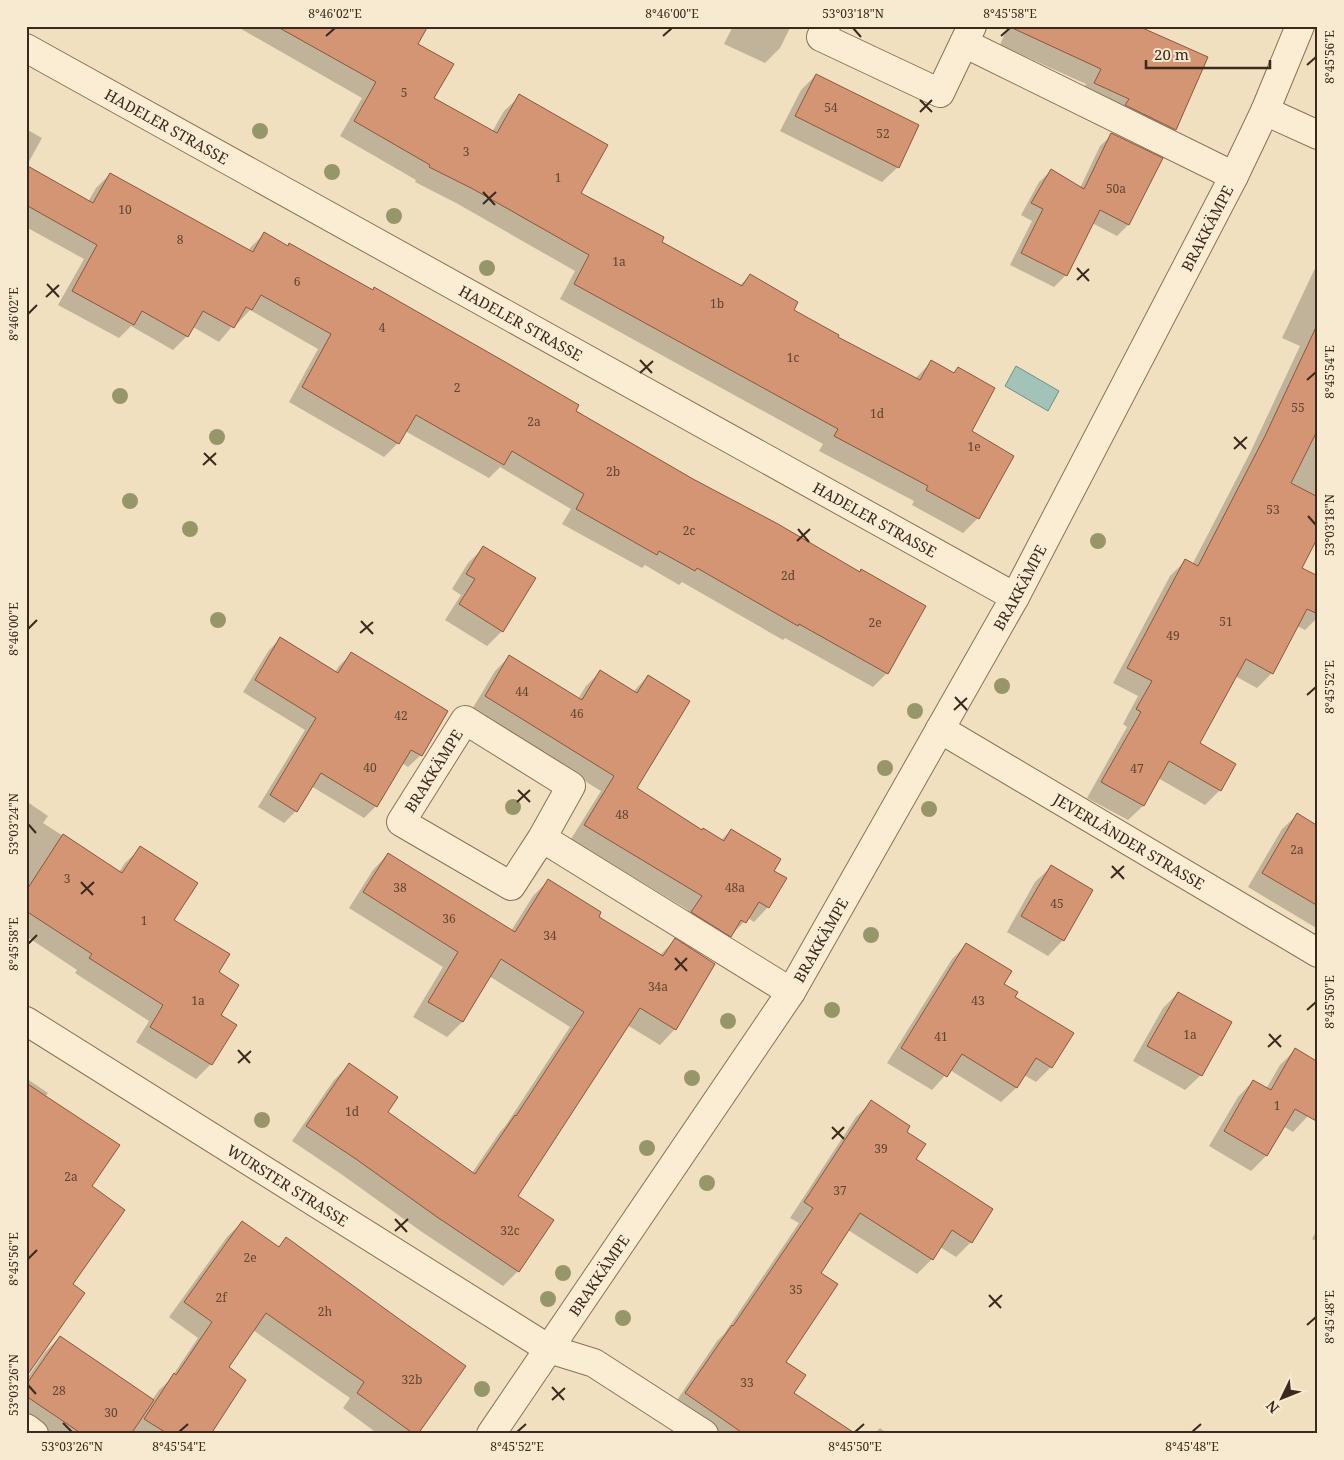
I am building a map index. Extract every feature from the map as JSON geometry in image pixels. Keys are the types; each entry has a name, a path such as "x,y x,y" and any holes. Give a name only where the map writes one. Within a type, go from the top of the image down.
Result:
{"street":[{"name":"BRAKKÄMPE","path":"826,26 821,37 940,93 968,34 1234,176"},
{"name":"BRAKKÄMPE","path":"490,1434 550,1349 791,992 1015,597 1234,176 1265,111 1300,26"},
{"name":"HADELER STRASSE","path":"26,48 1015,597"},
{"path":"1265,111 1318,135"},
{"name":"BRAKKÄMPE","path":"464,720 571,786 542,838 511,886 401,822 464,720"},
{"name":"JEVERLÄNDER STRASSE","path":"940,729 1318,953"},
{"name":"BRAKKÄMPE","path":"542,838 791,992"},
{"name":"WURSTER STRASSE","path":"26,1021 550,1349 594,1363 704,1434"},
{"path":"26,1428 34,1434"}],"water":[{"path":"1016,366 1059,391 1048,411 1005,386"}],"building":[{"path":"276,26 428,26 418,44 454,64 434,98 497,133 519,94 608,145 581,193 664,237 662,242 742,286 750,274 798,302 794,310 839,335 838,337 920,380 931,360 954,373 958,367 995,388 972,431 1014,456 979,519 926,490 928,486 834,436 838,429 574,284 589,255 473,189 429,167 430,165 354,121 376,82"},
{"path":"1008,26 1138,26 1208,57 1176,130 1125,105 1129,99 1094,83 1101,69"},
{"path":"816,74 919,125 899,168 795,116"},
{"path":"1111,133 1163,158 1129,225 1100,210 1067,276 1021,253 1043,209 1031,203 1051,169 1084,189"},
{"path":"26,165 93,203 110,173 253,252 264,232 288,246 289,243 373,290 374,287 579,405 576,411 693,479 778,524 860,572 861,569 926,606 888,674 799,624 798,626 697,568 695,571 659,551 657,555 576,509 584,494 512,451 504,465 416,415 399,444 302,387 331,334 261,295 252,310 246,307 234,328 203,311 188,337 142,311 134,325 72,291 97,245 26,205"},
{"path":"1318,323 1318,429 1291,483 1318,497 1318,537 1302,568 1318,576 1318,614 1307,609 1273,674 1246,659 1200,743 1236,764 1221,791 1169,761 1144,806 1101,782 1141,712 1136,709 1152,681 1127,668 1185,559 1198,566 1265,436"},
{"path":"483,546 536,578 503,632 459,604 475,579 466,574"},
{"path":"280,637 338,673 351,652 448,711 422,756 411,750 377,807 321,773 297,812 270,795 316,718 255,680"},
{"path":"509,655 582,700 600,670 637,693 648,675 690,701 637,788 702,830 703,828 724,841 731,829 781,859 774,871 787,878 769,908 759,902 746,923 741,920 731,937 691,912 702,896 584,825 614,776 485,696"},
{"path":"1297,813 1318,826 1318,906 1262,873"},
{"path":"63,834 122,873 140,846 198,883 174,920 230,954 219,972 239,985 221,1015 237,1025 212,1065 150,1027 163,1005 89,958 92,954 26,911 26,891"},
{"path":"388,853 515,932 548,879 601,912 599,917 663,956 675,938 715,964 676,1030 640,1008 518,1196 554,1220 519,1272 306,1126 349,1063 398,1097 388,1112 475,1174 516,1116 584,1012 501,959 463,1022 428,1002 458,952 363,892"},
{"path":"1051,865 1093,890 1064,941 1021,916"},
{"path":"966,943 1012,971 1004,984 1018,992 1015,997 1074,1033 1052,1068 1036,1058 1017,1088 962,1054 947,1077 901,1048"},
{"path":"1178,992 1232,1022 1202,1076 1147,1046"},
{"path":"1295,1048 1318,1062 1318,1122 1295,1109 1267,1156 1224,1131 1253,1080 1271,1090"},
{"path":"26,1083 120,1145 92,1186 125,1210 73,1284 85,1293 26,1377"},
{"path":"871,1100 910,1126 907,1132 926,1144 916,1159 993,1209 972,1243 952,1230 933,1260 860,1213 821,1273 838,1284 786,1362 806,1375 794,1393 856,1434 744,1434 685,1393 813,1208 804,1202"},
{"path":"242,1221 279,1247 286,1237 466,1366 418,1434 414,1434 357,1393 364,1382 266,1313 229,1367 246,1380 211,1434 168,1434 144,1419 174,1373 176,1375 212,1322 184,1302"},
{"path":"60,1336 154,1400 131,1434 82,1434 26,1396 26,1385"}]}
